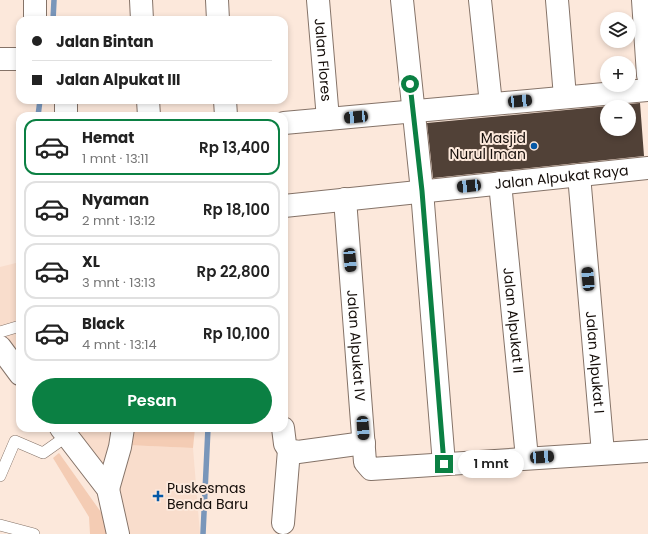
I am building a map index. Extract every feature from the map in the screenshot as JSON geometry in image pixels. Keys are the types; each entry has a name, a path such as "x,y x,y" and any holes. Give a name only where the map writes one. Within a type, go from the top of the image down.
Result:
{"street":[{"path":"35,0 35,16"},
{"path":"141,0 142,16"},
{"path":"216,0 218,16"},
{"name":"Jalan Flores","path":"318,0 328,119"},
{"path":"402,0 422,191 444,464 648,450"},
{"path":"480,0 491,104"},
{"path":"557,0 565,97"},
{"path":"643,0 648,75"},
{"path":"0,59 16,59"},
{"path":"288,123 648,90"},
{"name":"Jalan Alpukat Raya","path":"288,206 648,168"},
{"name":"Jalan Alpukat I","path":"579,175 603,453"},
{"name":"Jalan Alpukat II","path":"500,183 527,458"},
{"name":"Jalan Alpukat IV","path":"345,199 365,462 371,469 444,464"},
{"path":"0,347 16,369"},
{"path":"64,432 108,489 118,534"},
{"path":"108,489 120,447 122,432"},
{"path":"282,523 289,450 285,444 284,432"},
{"path":"289,450 298,452 364,443"}],"lane":[{"path":"0,332 16,327"},
{"path":"0,476 15,441 43,452 64,432"},
{"path":"0,524 34,534"}],"shaded area":[{"path":"16,263 16,349 0,327 0,267"},
{"path":"79,432 114,432 104,465"},
{"path":"128,432 195,432 193,448 126,445"},
{"name":"Puskesmas Benda Baru","path":"126,445 193,448 200,534 128,534 114,488"},
{"path":"59,453 103,515 109,534 90,534 89,517 53,458"}],"building":[{"name":"Masjid Nurul Iman","path":"636,103 640,103 644,156 433,178 427,123 600,107 600,136 636,136"}],"waterway":[{"path":"53,16 54,0"},
{"path":"38,112 40,104"},
{"path":"203,534 208,432"}],"place":[{"name":"Masjid Nurul Iman","path":"534,146"},
{"name":"Puskesmas Benda Baru","path":"158,496"}],"route":[{"path":"410,84 422,191 444,464"}]}
